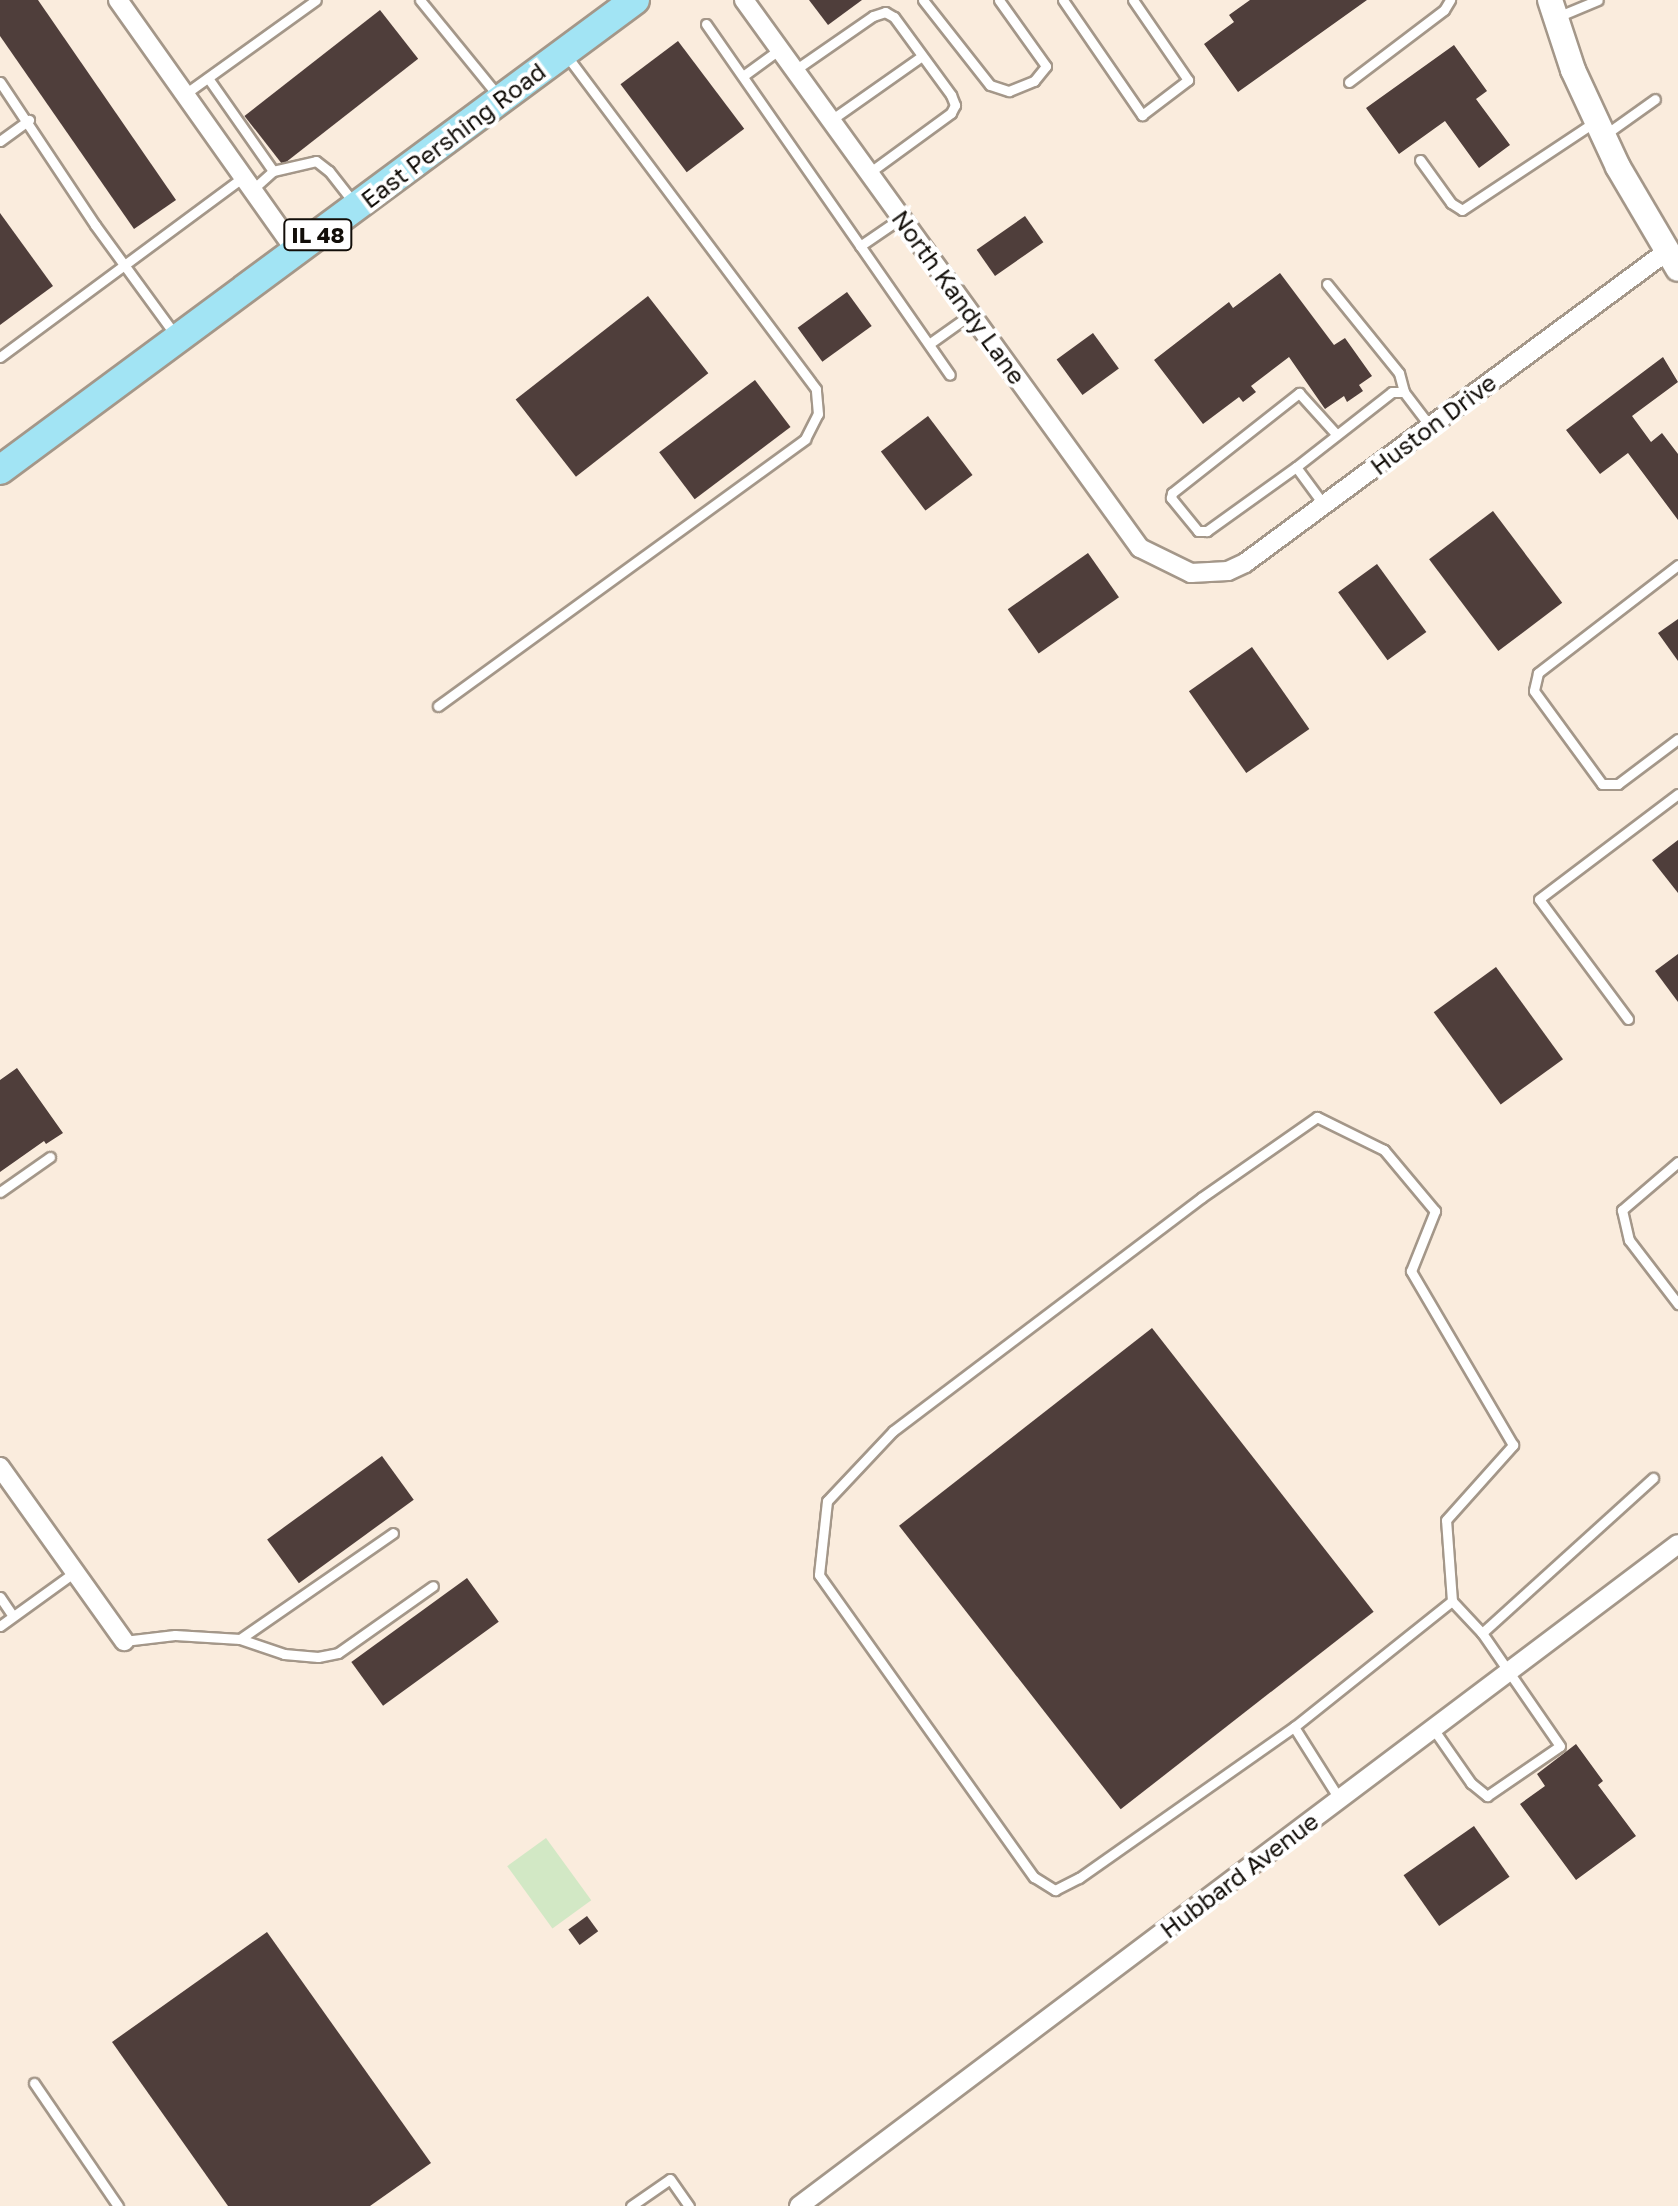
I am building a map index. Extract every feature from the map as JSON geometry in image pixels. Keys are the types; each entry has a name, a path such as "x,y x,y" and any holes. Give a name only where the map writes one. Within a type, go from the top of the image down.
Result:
{"main road":[{"name":"East Pershing Road","path":"0,470 635,0"}],"street":[{"name":"North Kandy Lane","path":"744,0 1140,548 1191,573"},
{"path":"121,1 296,251"},
{"path":"1553,9 1573,70 1600,128 1672,260"},
{"name":"Huston Drive","path":"1191,573 1228,571 1245,563 1430,426 1672,260"},
{"path":"0,1467 124,1641"},
{"name":"Hubbard Avenue","path":"799,2206 1678,1544"}],"lane":[{"path":"185,94 316,0"},
{"path":"420,0 501,100"},
{"path":"923,0 990,85 1009,91 1034,81 1046,66 999,0"},
{"path":"1063,0 1142,115 1188,80 1133,0"},
{"path":"1349,82 1444,10 1450,0"},
{"path":"1553,9 1598,0"},
{"path":"795,70 873,16 885,12 894,17 955,105 951,113 869,173"},
{"path":"706,24 950,375"},
{"path":"743,76 780,49"},
{"path":"438,706 805,439 818,414 816,389 564,53"},
{"path":"831,120 922,56"},
{"path":"208,78 273,171"},
{"path":"0,82 178,339"},
{"path":"1420,160 1451,203 1462,210 1655,99"},
{"path":"0,141 29,120"},
{"path":"0,357 124,265 273,171 316,161 329,171 357,206"},
{"path":"860,246 901,218"},
{"path":"1327,284 1399,373 1404,392 1430,426"},
{"path":"929,344 971,314"},
{"path":"1336,434 1299,393 1172,493 1171,498 1198,531 1207,531 1392,392 1404,392"},
{"path":"1296,467 1324,505"},
{"path":"1678,565 1538,673 1534,691 1602,784 1618,784 1678,739"},
{"path":"1628,1019 1539,899 1678,794"},
{"path":"1434,1730 1471,1783 1487,1796 1560,1746 1482,1633 1452,1601 1446,1520 1513,1445 1411,1271 1435,1211 1384,1150 1317,1117 1201,1198 893,1431 827,1501 819,1575 1034,1877 1055,1890 1079,1878 1294,1727 1452,1601"},
{"path":"0,1192 50,1157"},
{"path":"1678,1162 1622,1210 1629,1240 1678,1304"},
{"path":"1482,1633 1504,1617 1653,1478"},
{"path":"240,1639 393,1533"},
{"path":"0,1626 75,1572"},
{"path":"124,1641 175,1635 240,1639 284,1654 318,1657 338,1653 433,1586"},
{"path":"0,1597 13,1616"},
{"path":"1294,1727 1340,1800"},
{"path":"34,2083 118,2206"},
{"path":"631,2206 670,2179 689,2206"}],"green space":[{"path":"546,1838 591,1900 552,1929 507,1866"}],"building":[{"path":"0,0 38,0 176,200 134,229 0,36"},
{"path":"809,0 862,0 828,25"},
{"path":"1250,0 1367,0 1238,92 1204,44 1234,22 1229,15"},
{"path":"380,10 418,59 283,165 244,116"},
{"path":"678,41 744,129 687,172 620,84"},
{"path":"1454,45 1487,91 1476,99 1510,145 1479,168 1445,121 1399,154 1366,108"},
{"path":"0,213 53,286 0,325"},
{"path":"1025,216 1043,242 995,276 977,250"},
{"path":"1280,273 1334,345 1345,338 1372,376 1359,385 1363,391 1347,402 1344,396 1325,409 1289,357 1251,386 1256,392 1243,402 1239,397 1203,424 1154,360 1229,302 1233,308"},
{"path":"847,292 872,326 822,362 798,328"},
{"path":"648,296 708,373 576,477 516,399"},
{"path":"1093,333 1119,369 1082,395 1057,359"},
{"path":"1663,357 1678,382 1632,416 1651,442 1662,433 1678,454 1678,520 1628,453 1600,474 1566,430"},
{"path":"755,380 791,427 695,499 659,452"},
{"path":"928,416 973,475 925,511 881,452"},
{"path":"1493,511 1562,603 1498,651 1429,559"},
{"path":"1088,553 1119,597 1039,653 1008,609"},
{"path":"1377,564 1426,632 1388,660 1338,592"},
{"path":"1678,619 1678,661 1658,633"},
{"path":"1252,647 1309,729 1246,773 1189,691"},
{"path":"1678,840 1678,893 1652,860"},
{"path":"1678,954 1678,1002 1655,971"},
{"path":"1496,967 1563,1059 1501,1104 1434,1012"},
{"path":"17,1068 63,1133 46,1144 44,1141 0,1172 0,1080"},
{"path":"1152,1328 1374,1612 1121,1809 899,1526"},
{"path":"382,1456 414,1500 299,1583 267,1539"},
{"path":"467,1578 499,1622 383,1706 351,1662"},
{"path":"1576,1744 1603,1781 1598,1785 1636,1836 1576,1880 1520,1804 1545,1786 1537,1774"},
{"path":"1474,1826 1510,1877 1439,1926 1404,1875"},
{"path":"587,1916 598,1931 580,1945 568,1930"},
{"path":"267,1932 431,2163 370,2206 228,2206 112,2042"}]}
